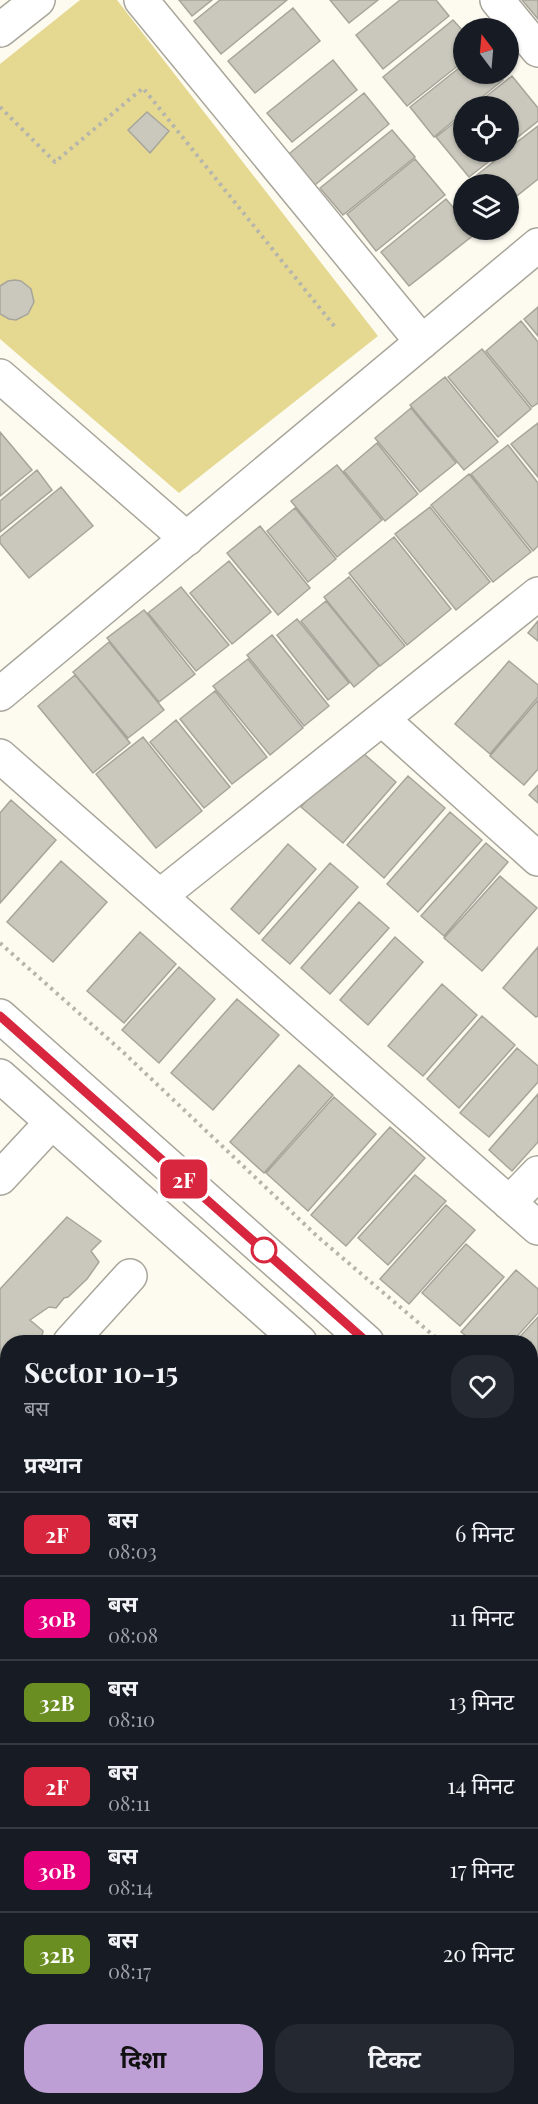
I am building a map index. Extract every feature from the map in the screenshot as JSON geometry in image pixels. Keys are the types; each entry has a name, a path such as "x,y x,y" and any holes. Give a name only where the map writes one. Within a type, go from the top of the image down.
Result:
{"street":[{"path":"0,30 38,0"},
{"path":"141,0 422,342"},
{"path":"497,0 538,50"},
{"path":"0,694 538,245"},
{"path":"0,376 187,539"},
{"path":"160,896 538,594"},
{"path":"382,719 538,859"},
{"path":"0,756 538,1228"},
{"path":"0,1016 359,1335"},
{"path":"0,1076 292,1335"},
{"path":"0,1178 52,1122"},
{"path":"509,1203 538,1173"},
{"path":"76,1335 130,1276"}],"path":[{"path":"0,107 55,162 143,88 335,327"},
{"path":"0,943 124,1053 318,1237 433,1335"}],"shaded area":[{"path":"80,0 117,0 378,336 179,493 0,339 0,64"}],"building":[{"path":"179,0 212,0 192,16"},
{"path":"220,0 287,0 221,54 194,21"},
{"path":"330,0 378,0 349,23"},
{"path":"400,0 436,0 449,16 383,69 356,35"},
{"path":"522,0 538,0 538,19"},
{"path":"293,8 320,41 255,93 228,61"},
{"path":"453,20 453,70 407,106 383,77"},
{"path":"333,60 357,90 292,142 267,113"},
{"path":"453,73 453,84 498,84 483,96 453,96 453,121 434,137 410,107"},
{"path":"502,84 518,84 538,108 538,121 519,136 519,96 487,96"},
{"path":"364,93 389,124 310,189 285,157"},
{"path":"147,112 169,131 150,153 128,130"},
{"path":"453,124 453,158 436,137"},
{"path":"538,126 538,179 519,194 519,174 478,174 493,162 519,162 519,141"},
{"path":"392,130 415,157 343,215 320,188"},
{"path":"415,159 445,195 376,251 347,214"},
{"path":"457,162 488,162 473,174 467,174"},
{"path":"446,199 453,207 453,240 467,240 409,286 381,252"},
{"path":"15,280 21,281 31,289 34,302 28,314 16,320 0,314 0,286"},
{"path":"538,307 538,336 524,319"},
{"path":"521,321 538,342 538,403 532,407 486,351"},
{"path":"482,349 531,409 498,437 448,377"},
{"path":"445,377 498,442 464,470 410,405"},
{"path":"411,408 456,463 420,492 375,438"},
{"path":"538,423 538,477 511,444"},
{"path":"0,432 32,470 0,496"},
{"path":"377,443 418,494 385,521 344,471"},
{"path":"508,445 538,483 538,546 533,551 471,474"},
{"path":"337,465 382,520 337,557 291,501"},
{"path":"37,470 52,490 0,532 0,501"},
{"path":"469,474 531,552 493,582 431,505"},
{"path":"61,487 93,526 29,578 0,543 0,537"},
{"path":"430,507 490,582 456,610 395,534"},
{"path":"295,508 336,559 308,582 267,531"},
{"path":"260,526 310,588 278,615 227,553"},
{"path":"394,537 451,609 407,645 349,573"},
{"path":"229,561 271,612 232,644 190,593"},
{"path":"349,577 405,646 380,666 324,597"},
{"path":"181,587 229,645 196,671 148,613"},
{"path":"326,601 379,666 354,687 301,621"},
{"path":"144,610 195,674 159,702 107,638"},
{"path":"297,619 349,683 328,700 277,635"},
{"path":"538,621 538,641 528,633"},
{"path":"272,635 329,706 304,726 247,655"},
{"path":"109,642 164,710 128,738 73,672"},
{"path":"248,659 303,728 270,755 213,686"},
{"path":"509,661 538,685 538,697 490,754 455,724"},
{"path":"75,675 130,743 93,773 38,706"},
{"path":"215,691 267,757 232,784 180,719"},
{"path":"538,700 538,769 524,785 490,756"},
{"path":"176,720 230,787 204,808 150,742"},
{"path":"143,737 202,811 156,848 96,774"},
{"path":"355,746 396,782 343,843 301,807"},
{"path":"408,776 445,808 384,878 347,845"},
{"path":"538,785 538,803 529,795"},
{"path":"11,800 56,840 0,903 0,813"},
{"path":"450,812 482,840 418,912 387,884"},
{"path":"486,843 508,862 444,936 421,916"},
{"path":"288,844 316,869 259,934 231,909"},
{"path":"61,861 107,902 53,962 7,922"},
{"path":"330,863 358,887 290,964 262,940"},
{"path":"500,876 537,908 482,971 444,938"},
{"path":"359,902 389,928 330,994 301,968"},
{"path":"140,932 176,964 124,1023 87,991"},
{"path":"395,937 423,962 368,1025 340,1000"},
{"path":"538,947 538,1016 536,1017 503,988"},
{"path":"179,967 215,999 159,1063 122,1030"},
{"path":"442,984 477,1015 423,1076 388,1046"},
{"path":"237,999 279,1035 213,1110 171,1073"},
{"path":"482,1016 515,1045 459,1108 427,1079"},
{"path":"517,1048 538,1066 538,1082 489,1137 460,1113"},
{"path":"299,1065 333,1095 264,1173 230,1142"},
{"path":"538,1094 538,1142 512,1171 489,1150"},
{"path":"334,1097 376,1134 308,1211 266,1173"},
{"path":"390,1127 425,1158 346,1246 311,1215"},
{"path":"415,1175 446,1201 388,1265 358,1238"},
{"path":"446,1205 475,1230 409,1304 380,1279"},
{"path":"67,1217 101,1241 91,1251 99,1262 87,1279 64,1298 56,1308 49,1307 30,1320 43,1331 42,1335 0,1335 0,1289"},
{"path":"466,1244 504,1277 460,1326 422,1293"},
{"path":"516,1270 538,1289 538,1313 518,1335 465,1335 461,1332"},
{"path":"538,1317 538,1335 521,1335"}],"bus line":[{"name":"2F","path":"0,1016 359,1335"}]}
